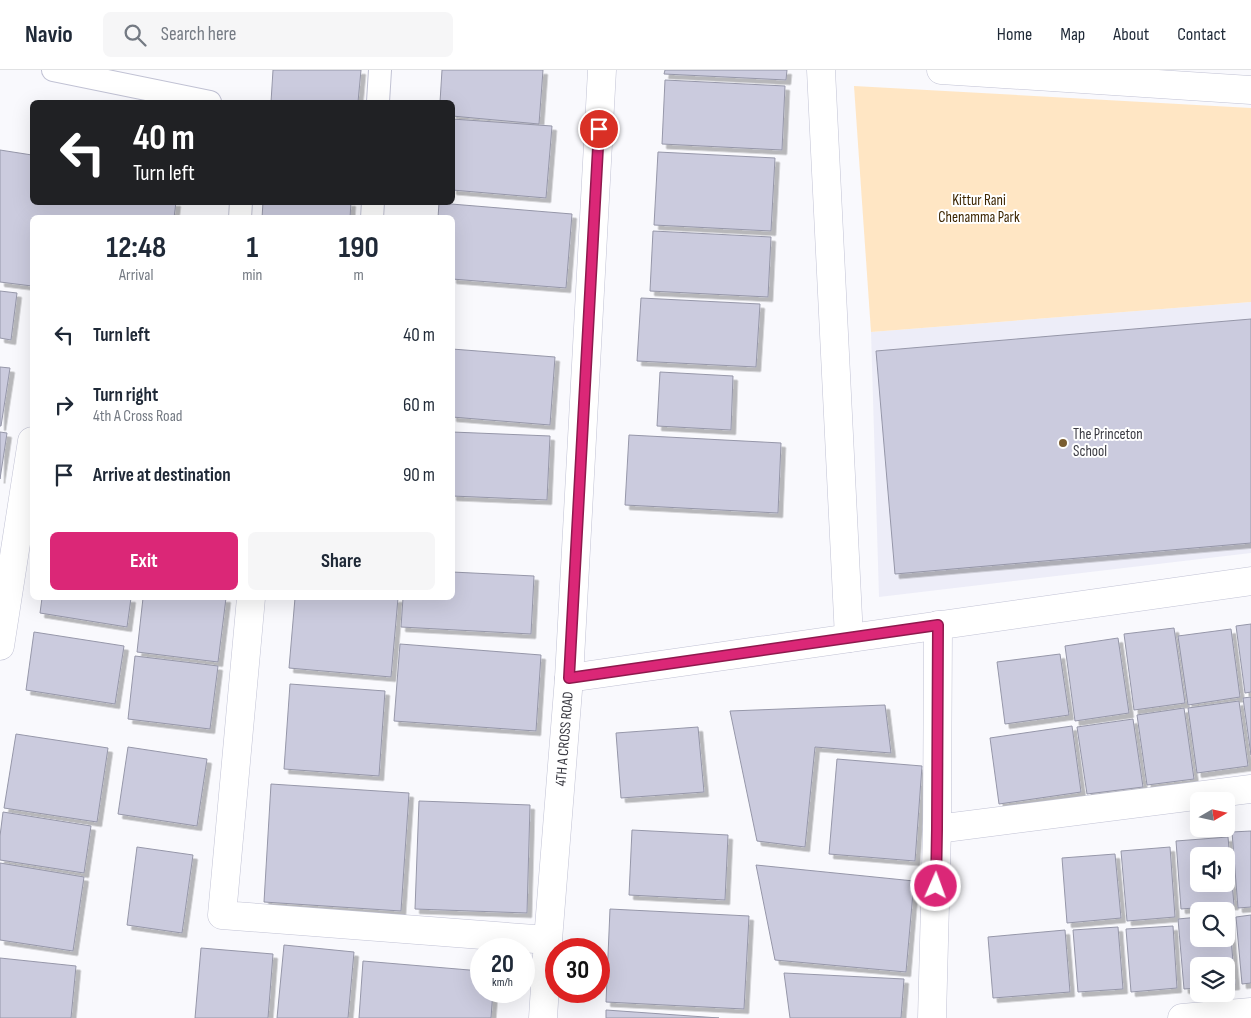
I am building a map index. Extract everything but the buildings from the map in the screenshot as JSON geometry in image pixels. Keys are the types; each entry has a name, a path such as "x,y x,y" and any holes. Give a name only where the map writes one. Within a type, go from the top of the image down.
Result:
{"street":[{"name":"4TH A CROSS ROAD","path":"548,938 569,678 602,70"},
{"path":"821,70 850,638"},
{"path":"941,70 1251,90"},
{"path":"0,646 30,454"},
{"path":"569,678 1251,581"},
{"path":"251,600 222,915 545,940"},
{"path":"932,1018 937,829 938,625"},
{"path":"937,829 1251,789"},
{"name":"4TH A CROSS ROAD","path":"543,1018 545,987"},
{"path":"1182,1018 1251,1012"}],"lane":[{"path":"52,70 200,100"},
{"path":"378,100 380,70"}],"shaded area":[{"name":"The Princeton School","path":"1251,302 1251,553 879,597 871,332"}],"green space":[{"name":"Kittur Rani Chenamma Park","path":"854,86 1251,108 1251,302 871,332"}],"place":[{"name":"The Princeton School","path":"1063,443"}],"route":[{"path":"599,129 569,678 938,625 936,886"}]}
